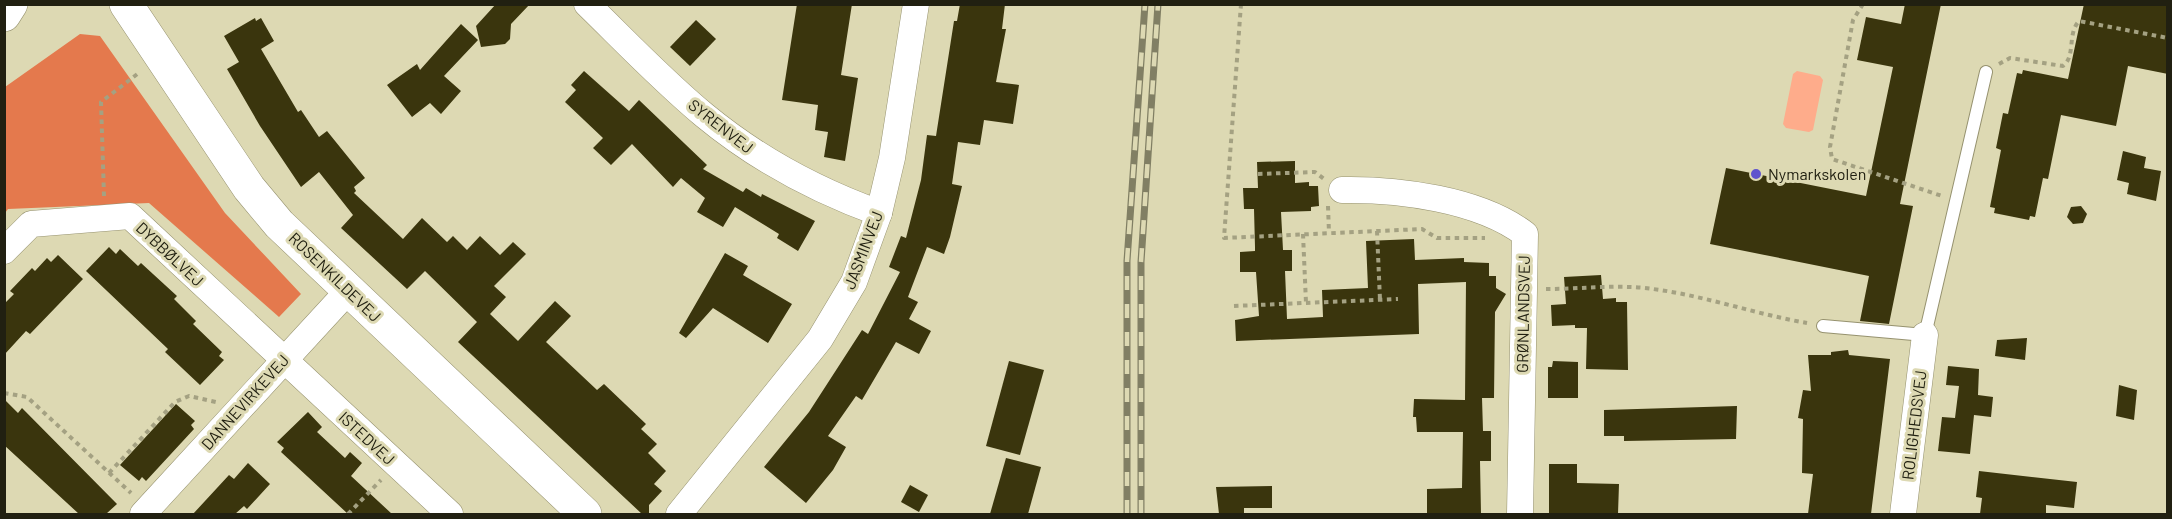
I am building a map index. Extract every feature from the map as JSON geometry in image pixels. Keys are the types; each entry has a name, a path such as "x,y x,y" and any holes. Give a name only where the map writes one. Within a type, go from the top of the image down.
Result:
{"street":[{"path":"4,15 10,4"},
{"name":"ROSENKILDEVEJ","path":"126,4 249,188 279,224 585,514"},
{"name":"SYRENVEJ","path":"587,4 703,115 753,152 801,180 879,213"},
{"name":"JASMINVEJ","path":"679,514 820,339 855,282 879,213 892,158 916,4"},
{"name":"GRØNLANDSVEJ","path":"1332,190 1381,189 1476,208 1506,220 1525,234 1520,514"},
{"name":"DYBBØLVEJ","path":"4,250 31,224 130,216 283,361"},
{"name":"DANNEVIRKEVEJ","path":"145,512 348,291"},
{"name":"ROLIGHEDSVEJ","path":"1903,514 1925,335"},
{"name":"ISTEDVEJ","path":"283,361 450,514"}],"lane":[{"path":"1823,326 1925,335 1986,72"}],"path":[{"path":"1241,4 1224,238 1422,229 1437,238 1489,238"},
{"path":"1863,4 1853,20 1830,147 1832,159 1957,201"},
{"path":"1986,72 2010,58 2063,66 2068,61 2071,35 2079,21 2168,38"},
{"path":"105,218 101,102 141,71"},
{"path":"1258,174 1316,172 1332,190 1329,233"},
{"path":"1377,231 1380,300"},
{"path":"1303,234 1306,303"},
{"path":"1524,289 1649,288 1700,297 1771,317 1823,326"},
{"path":"1234,306 1398,299"},
{"path":"4,393 27,397 109,473 145,512"},
{"path":"109,473 175,402 189,396 215,400 232,417"},
{"path":"348,514 395,464"}],"shaded area":[{"path":"80,34 100,36 225,213 301,294 279,317 149,203 8,209 5,213 5,87"},
{"path":"1797,71 1820,76 1823,80 1813,130 1809,132 1786,128 1783,124 1793,74"}],"building":[{"path":"496,4 530,4 511,24 510,39 505,44 481,47 476,26"},
{"path":"797,4 852,4 841,75 858,78 845,161 824,157 828,132 815,130 818,105 782,100"},
{"path":"960,4 1005,4 1002,29 1006,29 996,82 1019,85 1013,124 984,120 980,145 958,142 952,184 962,186 950,237 944,254 927,247 908,297 918,302 909,319 931,331 919,354 896,342 862,400 856,396 828,436 846,447 833,470 806,503 764,467 809,412 862,330 868,334 900,272 889,267 901,236 906,238 921,180 927,135 936,136 954,21 957,21"},
{"path":"1905,4 1941,4 1900,204 1913,206 1889,324 1860,321 1869,276 1710,244 1726,168 1866,196 1893,67 1857,60 1866,17 1901,24"},
{"path":"2084,4 2168,4 2168,74 2128,66 2116,126 2061,115 2048,179 2043,178 2035,217 2030,216 2029,220 1994,213 1995,208 1990,207 2001,150 1996,148 2003,113 2008,114 2017,73 2022,74 2023,70 2068,79"},
{"path":"255,18 256,21 261,18 274,41 261,49 298,112 301,110 319,137 327,131 365,178 354,187 356,191 354,193 403,239 422,218 447,242 453,236 467,250 480,236 500,255 513,242 526,254 494,286 506,297 490,314 518,341 555,301 571,316 546,342 597,390 604,384 646,424 641,429 657,444 648,453 666,471 654,484 662,491 649,505 649,514 642,514 458,342 477,322 425,271 407,289 341,228 353,215 319,172 301,187 260,126 227,69 239,62 224,36"},
{"path":"696,20 716,39 690,66 670,47"},
{"path":"461,24 478,40 444,76 461,91 441,114 430,103 412,117 387,85 417,64 420,70"},
{"path":"584,71 629,111 639,100 707,165 703,169 743,192 746,188 761,197 762,194 815,221 798,251 777,238 779,234 735,207 723,227 697,212 705,198 681,178 673,187 632,144 611,165 593,148 603,138 565,102 576,90 571,85"},
{"path":"2123,151 2146,157 2144,168 2161,171 2156,201 2127,194 2129,183 2117,180"},
{"path":"1295,161 1295,183 1309,182 1309,186 1318,186 1319,206 1311,207 1311,211 1281,212 1283,250 1292,250 1292,271 1285,271 1287,319 1323,317 1322,290 1368,288 1366,241 1414,239 1415,260 1464,258 1464,262 1489,263 1489,276 1496,276 1496,288 1506,294 1495,312 1494,398 1482,398 1483,431 1491,431 1491,461 1480,461 1481,514 1427,514 1427,489 1462,488 1463,432 1417,432 1416,417 1413,417 1414,399 1465,400 1466,282 1418,284 1419,334 1236,341 1235,320 1259,316 1256,272 1240,272 1240,252 1255,251 1254,209 1244,209 1243,188 1258,188 1257,162"},
{"path":"2081,206 2087,214 2083,223 2073,224 2067,217 2071,207"},
{"path":"109,247 116,254 120,249 138,266 141,263 177,296 174,299 196,321 193,324 222,352 219,356 224,360 200,385 165,352 168,349 86,271"},
{"path":"725,253 748,266 743,275 792,304 768,343 713,308 686,338 679,333"},
{"path":"58,255 83,279 30,334 26,331 4,355 4,304 14,294 10,291 32,268 35,271 47,258 51,262"},
{"path":"1601,275 1603,299 1616,298 1616,302 1627,302 1628,370 1586,369 1587,328 1575,328 1575,325 1552,326 1551,305 1566,304 1564,277"},
{"path":"2027,338 2025,360 1995,356 1997,340"},
{"path":"1848,350 1849,355 1890,359 1871,514 1808,514 1813,474 1802,473 1803,419 1798,418 1803,390 1811,391 1808,355 1831,355 1831,352"},
{"path":"1009,361 1044,370 1020,455 986,446"},
{"path":"1553,361 1578,362 1578,398 1548,398 1548,367 1552,367"},
{"path":"1948,366 1979,369 1978,395 1993,397 1991,417 1974,415 1970,454 1938,451 1942,417 1955,418 1959,386 1946,385"},
{"path":"2119,385 2137,390 2134,420 2116,416"},
{"path":"4,399 18,413 22,408 117,504 106,514 79,514 4,445"},
{"path":"176,404 195,421 191,425 194,429 146,481 142,477 139,481 120,465"},
{"path":"1737,406 1736,439 1624,441 1624,436 1604,436 1604,410"},
{"path":"308,412 322,427 317,432 345,458 350,452 362,463 351,476 392,514 348,514 281,452 284,448 277,442"},
{"path":"1006,458 1041,467 1028,514 990,514"},
{"path":"248,463 270,484 247,509 244,506 235,514 193,514 229,475 234,479"},
{"path":"1549,464 1577,464 1577,483 1619,484 1618,514 1549,514"},
{"path":"1979,471 2077,482 2074,508 2046,505 2046,514 1980,514 1982,498 1976,497"},
{"path":"910,485 928,495 919,512 901,502"},
{"path":"1272,486 1272,508 1244,508 1244,514 1219,514 1216,487"}],"railway":[{"path":"1127,514 1127,261 1145,4"},
{"path":"1141,514 1141,262 1158,4"}],"place":[{"name":"Nymarkskolen","path":"1756,174"}]}
